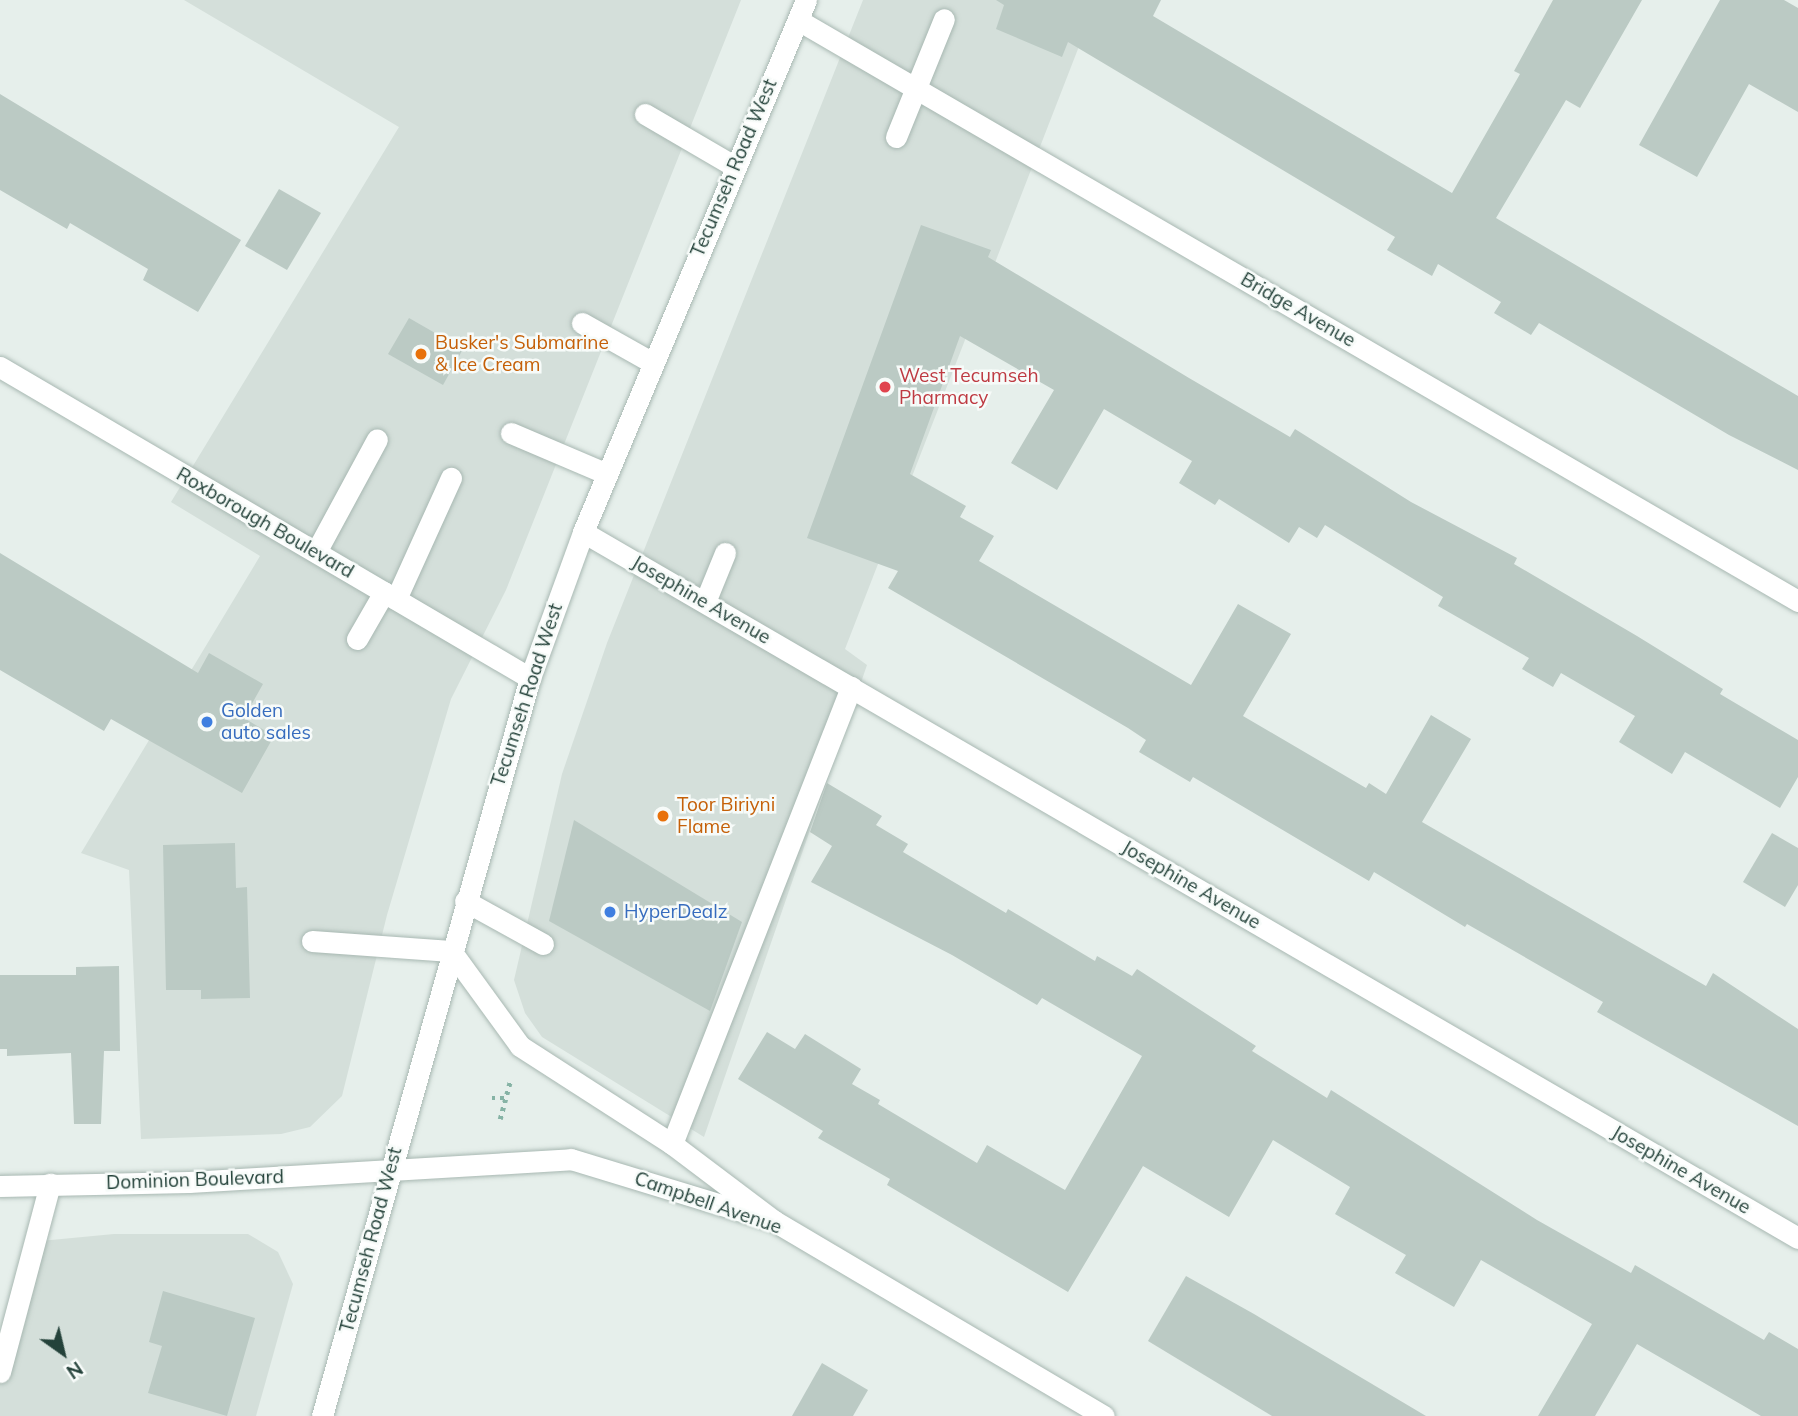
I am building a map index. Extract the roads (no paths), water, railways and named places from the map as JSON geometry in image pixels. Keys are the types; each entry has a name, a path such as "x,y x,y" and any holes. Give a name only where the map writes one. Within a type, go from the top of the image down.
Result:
{"street":[{"name":"Bridge Avenue","path":"802,10 916,89 1798,601"},
{"name":"Tecumseh Road West","path":"323,1416 465,901 530,678 583,532 734,166 802,10"},
{"path":"896,137 944,19"},
{"path":"645,114 734,166"},
{"path":"582,323 653,363"},
{"name":"Roxborough Boulevard","path":"0,367 530,678"},
{"path":"511,433 607,474"},
{"path":"316,552 377,439"},
{"path":"357,639 390,596 451,478"},
{"name":"Josephine Avenue","path":"583,532 1798,1238"},
{"path":"705,602 725,553"},
{"path":"673,1144 851,687"},
{"path":"465,901 543,944"},
{"path":"312,942 451,951 520,1046 673,1144 774,1221"},
{"name":"Campbell Avenue","path":"390,1172 571,1159 774,1221 1104,1416"},
{"name":"Dominion Boulevard","path":"0,1186 390,1172"},
{"path":"0,1372 50,1184"}],"place":[{"name":"Busker's Submarine & Ice Cream","path":"421,354"},
{"name":"West Tecumseh Pharmacy","path":"885,387"},
{"name":"Golden auto sales","path":"207,722"},
{"name":"Toor Biriyni Flame","path":"663,816"},
{"name":"HyperDealz","path":"610,912"}]}
